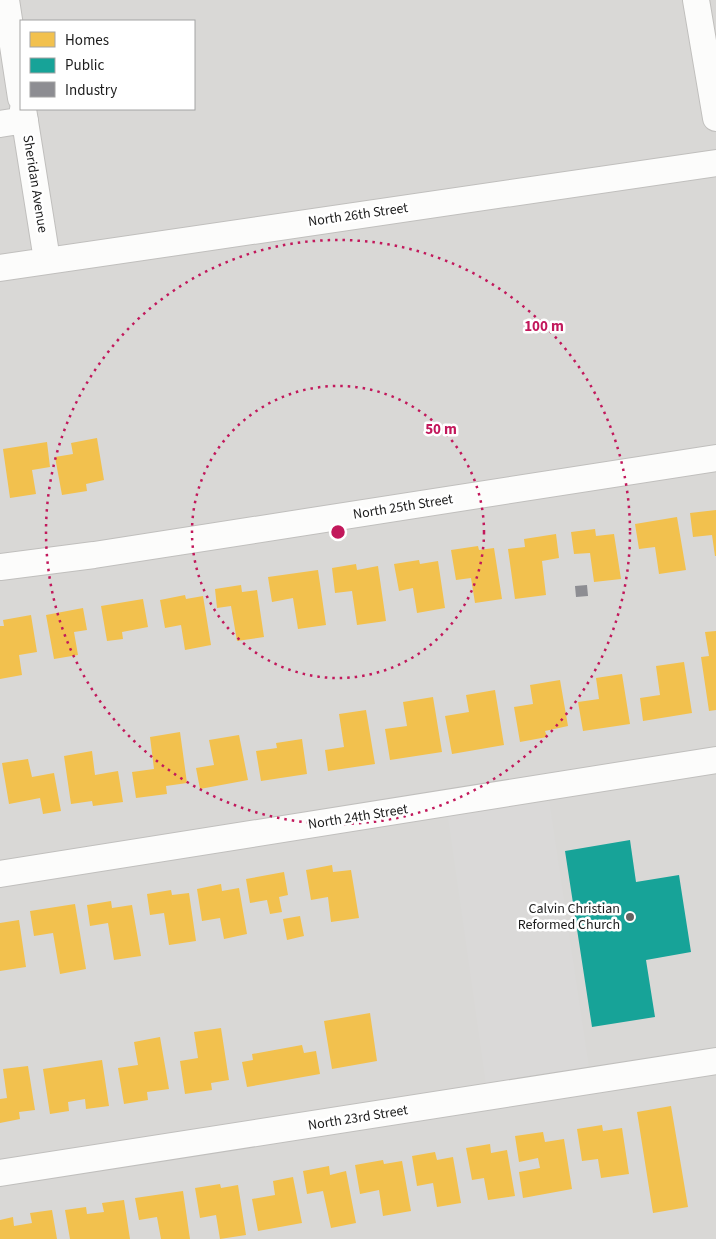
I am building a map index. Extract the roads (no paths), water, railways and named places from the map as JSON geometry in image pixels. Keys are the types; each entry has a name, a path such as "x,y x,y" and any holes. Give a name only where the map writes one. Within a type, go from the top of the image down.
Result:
{"street":[{"name":"Sheridan Avenue","path":"6,0 17,113 47,260"},
{"path":"696,0 716,118"},
{"name":"North 26th Street","path":"0,268 716,163"},
{"name":"North 25th Street","path":"0,567 114,552 716,458"},
{"name":"North 24th Street","path":"0,874 716,760"},
{"name":"North 23rd Street","path":"0,1173 716,1061"}],"place":[{"name":"Calvin Christian Reformed Church","path":"630,917"}]}
